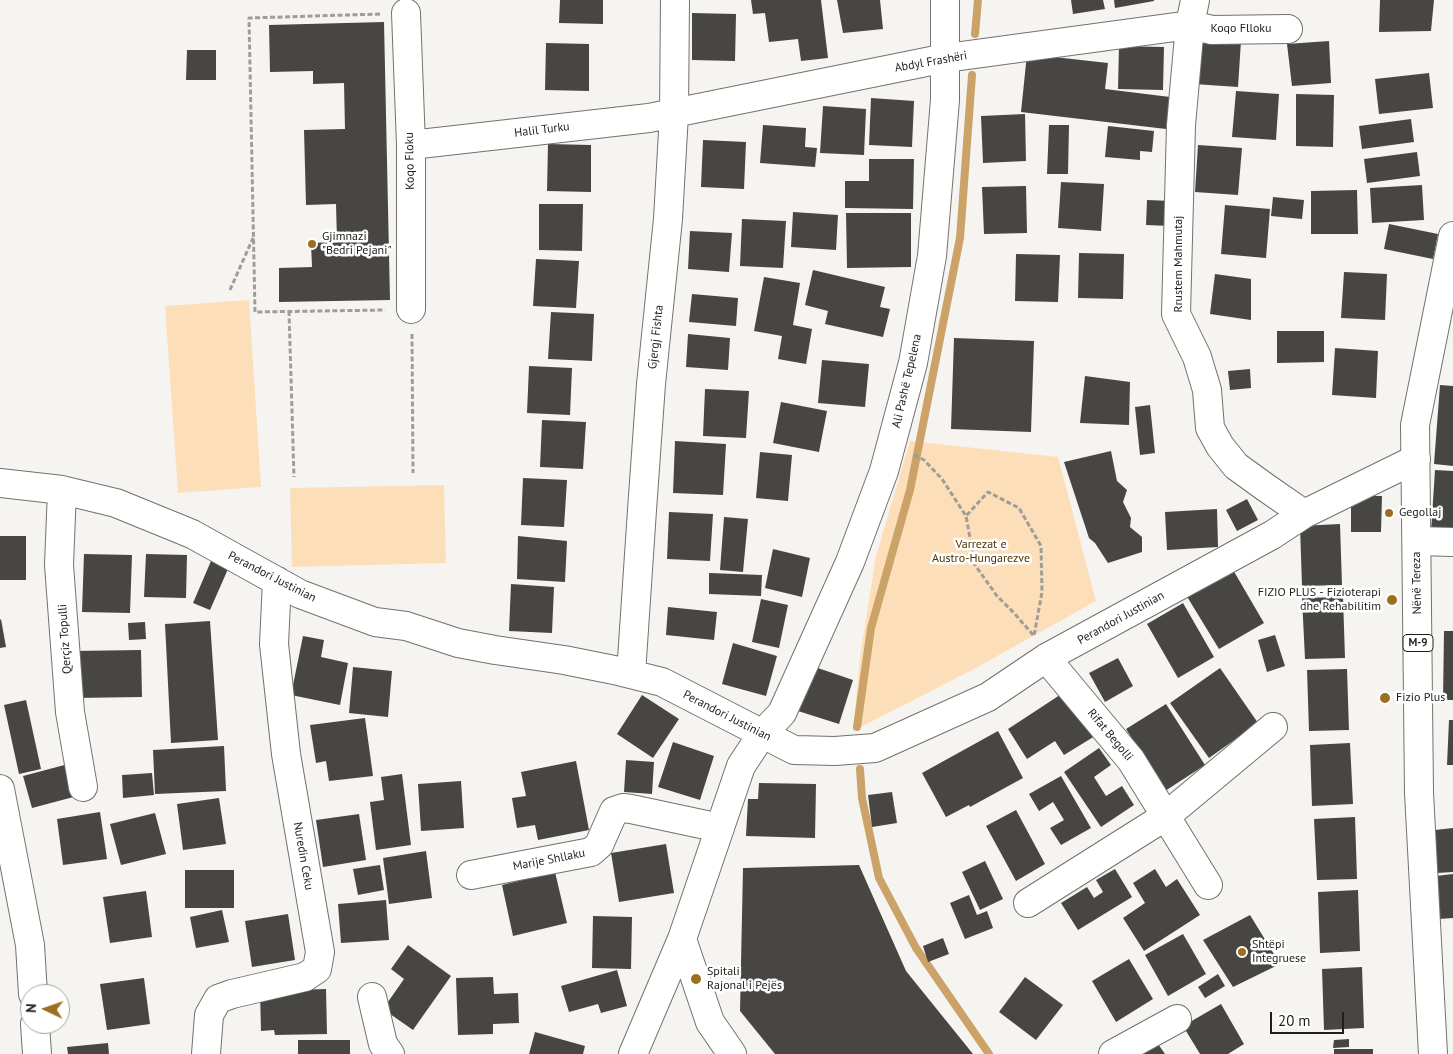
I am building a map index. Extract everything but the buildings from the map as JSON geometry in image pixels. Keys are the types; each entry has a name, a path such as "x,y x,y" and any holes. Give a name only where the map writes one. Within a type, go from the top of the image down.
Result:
{"street":[{"name":"Gjergj Fishta","path":"631,674 652,384 668,218 674,114 675,0"},
{"name":"Ali Pashë Tepelena","path":"762,734 782,713 850,562 884,471 913,363 932,256 946,100 945,0"},
{"name":"Abdyl Frashëri","path":"674,114 946,58 1192,13"},
{"name":"Koqo Flloku","path":"1192,13 1212,30 1288,29"},
{"name":"Rrustem Mahmutaj","path":"1192,13 1181,125 1176,314 1197,357 1207,390 1210,428 1220,446 1236,466 1304,514"},
{"name":"Koqo Floku","path":"406,14 410,145 411,309"},
{"name":"Halil Turku","path":"410,145 674,114"},
{"name":"Nënë Tereza","path":"1433,1054 1419,793 1415,426 1444,321 1453,236"},
{"name":"Perandori Justinian","path":"0,483 62,490 116,503 192,534 300,594 375,622 406,626 458,643 564,660 662,682 794,750 835,751 875,748 988,697 1046,658 1272,535 1304,514 1416,459"},
{"name":"Qerçiz Topulli","path":"62,490 59,565 70,712 83,787"},
{"path":"1417,541 1453,542"},
{"name":"Nuredin Ceku","path":"206,1054 209,1015 218,999 305,977 317,968 320,952 286,754 274,644 277,581"},
{"name":"Rifat Begolli","path":"1046,658 1131,760 1208,885"},
{"path":"1028,903 1166,816 1273,727"},
{"path":"633,1054 682,939 742,766 762,734"},
{"path":"0,790 30,945 32,984"},
{"name":"Marije Shllaku","path":"471,875 592,852 599,845 614,812 623,808 720,828"},
{"path":"682,939 710,1022 732,1054"},
{"path":"372,997 383,1044 390,1054"},
{"path":"1113,1054 1177,1019"},
{"path":"36,1034 37,1054"}],"path":[{"path":"406,14 249,18 256,312 411,309 413,473"},
{"path":"230,290 254,236"},
{"path":"289,311 294,477"},
{"path":"924,460 942,479 966,516 975,565 997,596 1014,612 1034,636 1042,592 1041,546 1020,508 988,492 966,516"}],"green space":[{"path":"249,300 261,487 178,493 165,306"},
{"name":"Varrezat e Austro-Hungarezve","path":"910,441 1058,457 1096,601 974,669 853,731 860,657 876,556"},
{"path":"444,485 446,563 292,567 290,488"}],"waterway":[{"path":"975,34 978,0"},
{"path":"857,727 871,628 910,490 960,238 972,75"},
{"path":"860,769 862,798 879,878 916,948 989,1054"}],"place":[{"name":"Gjimnazi \"Bedri Pejani\"","path":"312,244"},
{"name":"Gegollaj","path":"1389,513"},
{"name":"FIZIO PLUS - Fizioterapi dhe Rehabilitim","path":"1392,600"},
{"name":"Fizio Plus","path":"1385,698"},
{"name":"Shtëpi Integruese","path":"1242,952"},
{"name":"Spitali Rajonal i Pejës","path":"696,979"}]}
